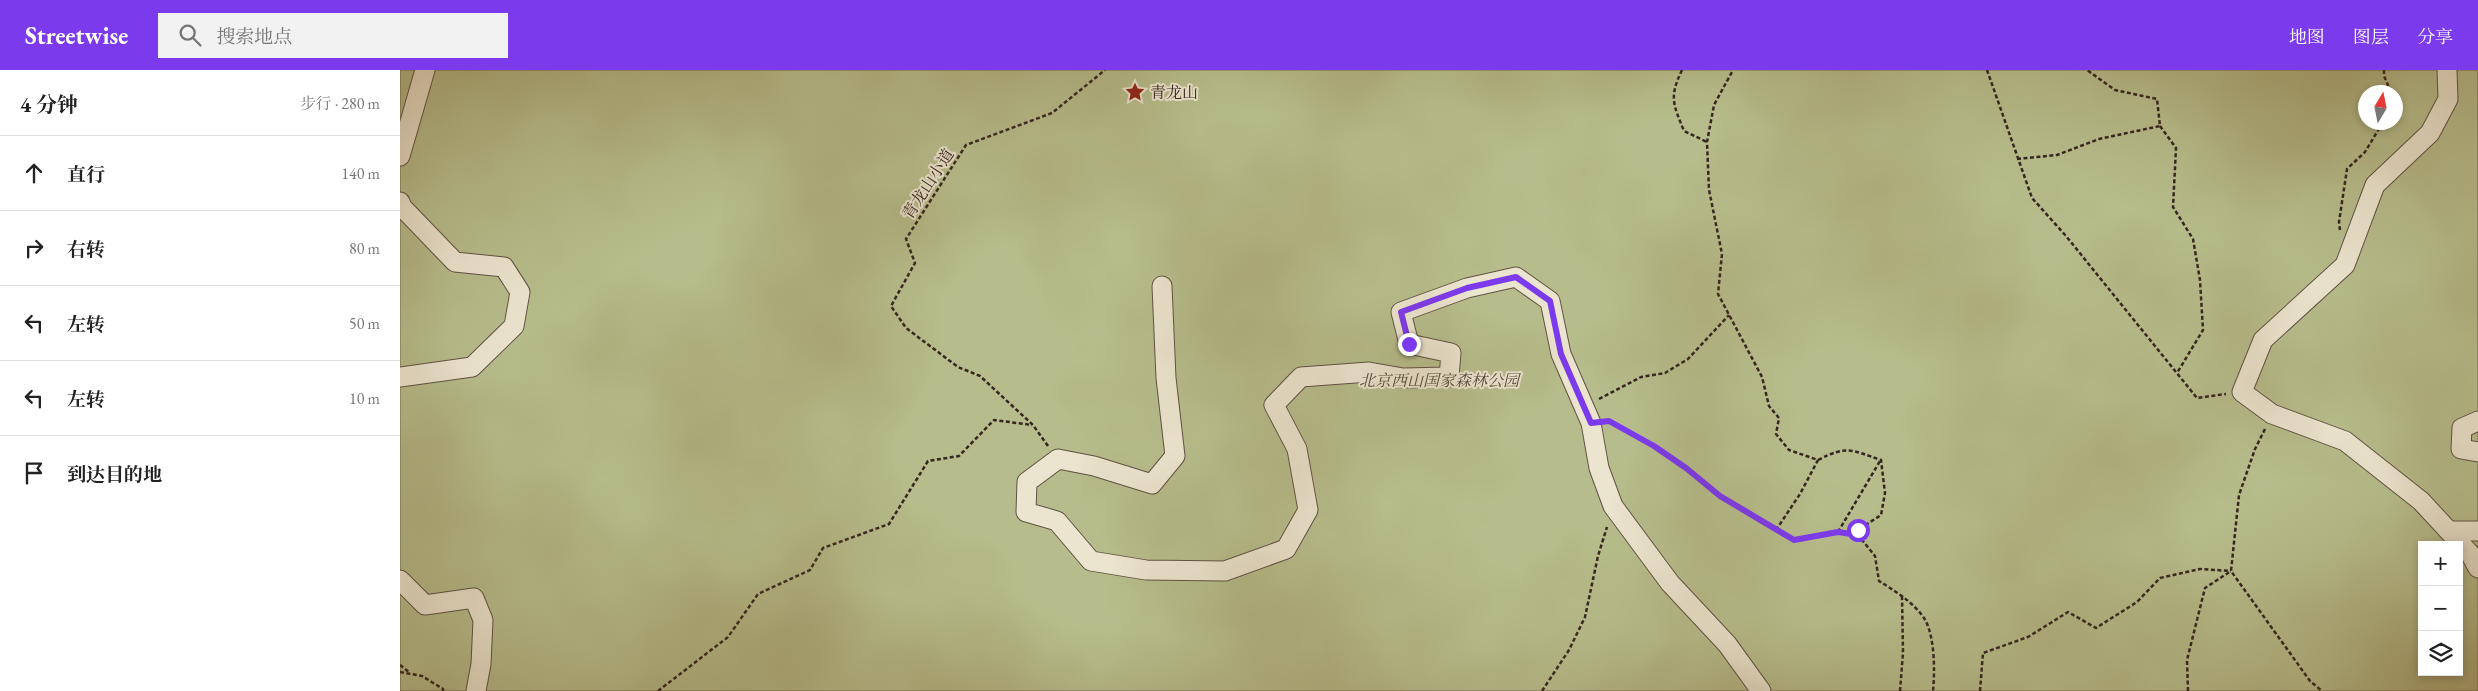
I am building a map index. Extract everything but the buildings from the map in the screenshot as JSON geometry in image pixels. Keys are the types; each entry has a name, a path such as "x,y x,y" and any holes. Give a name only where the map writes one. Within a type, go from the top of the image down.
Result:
{"lane":[{"path":"400,156 425,70"},
{"path":"2447,70 2448,99 2430,133 2376,184 2345,265 2263,340 2242,392 2272,414 2345,441 2421,501 2472,554 2478,568"},
{"path":"400,202 402,207 455,262 504,267 520,292 514,326 472,367 400,377"},
{"path":"1162,286 1166,378 1175,456 1152,484 1094,466 1058,459 1026,482 1026,512 1056,521 1091,561 1146,570 1225,571 1286,549 1308,510 1297,449 1274,405 1301,376 1369,372 1403,378 1449,377 1451,352 1409,344 1401,312 1467,288 1516,277 1550,301 1561,354 1588,415 1599,468 1613,506 1670,583 1727,644 1761,691"},
{"path":"2478,420 2462,428 2461,449 2478,452"},
{"path":"2450,531 2478,531"},
{"path":"400,580 425,605 474,598 483,620 481,664 476,691"}],"path":[{"name":"青龙山小道","path":"1058,459 1033,425 980,376 958,367 906,328 891,306 915,263 906,239 966,145 1052,113 1106,70"},
{"path":"1682,70 1673,89 1675,107 1684,131 1707,142"},
{"path":"1733,70 1714,105 1707,142 1709,190 1722,254 1722,273 1718,294 1762,377 1770,406 1779,418 1776,434 1789,450 1818,460"},
{"path":"1987,70 2032,198 2066,236 2198,398 2242,392"},
{"path":"2087,70 2115,90 2157,99 2160,126 2176,148 2173,207 2193,240 2200,280 2203,330 2176,373"},
{"path":"2384,70 2384,76 2388,85"},
{"path":"2017,159 2057,155 2099,139 2160,126"},
{"path":"2341,239 2339,222 2347,169 2365,152 2377,130"},
{"path":"1588,415 1641,377 1665,373 1688,359 1729,315"},
{"path":"2272,414 2254,449 2239,495 2231,571 2288,652 2310,681 2322,691"},
{"path":"1588,415 1609,421 1654,446 1686,468 1720,496 1794,540 1838,532 1858,535 1876,556 1879,581 1902,595 1925,619 1934,652 1933,691"},
{"path":"658,691 728,636 758,594 810,570 823,548 889,524 928,461 959,456 994,420 1033,425"},
{"path":"1776,530 1800,494 1818,460 1834,452 1849,449 1880,460"},
{"path":"1838,532 1880,460"},
{"path":"1858,535 1858,530 1881,515 1885,494 1880,460"},
{"path":"1542,691 1569,650 1585,617 1598,556 1613,506"},
{"path":"1980,691 1983,652 2028,638 2068,612 2096,628 2137,602 2160,578 2200,568 2231,571"},
{"path":"2188,691 2187,660 2206,588 2231,571"},
{"path":"1900,691 1903,653 1902,595"},
{"path":"400,665 411,674"},
{"path":"400,672 422,676 444,690"}],"green space":[{"name":"北京西山国家森林公园","path":"400,70 2478,70 2478,691 400,691"}],"place":[{"name":"青龙山","path":"1135,92"}],"route":[{"path":"1409,344 1401,312 1467,288 1516,277 1550,301 1561,354 1591,423 1609,421 1654,446 1686,468 1720,496 1794,540 1838,532 1858,535 1858,530"}]}
